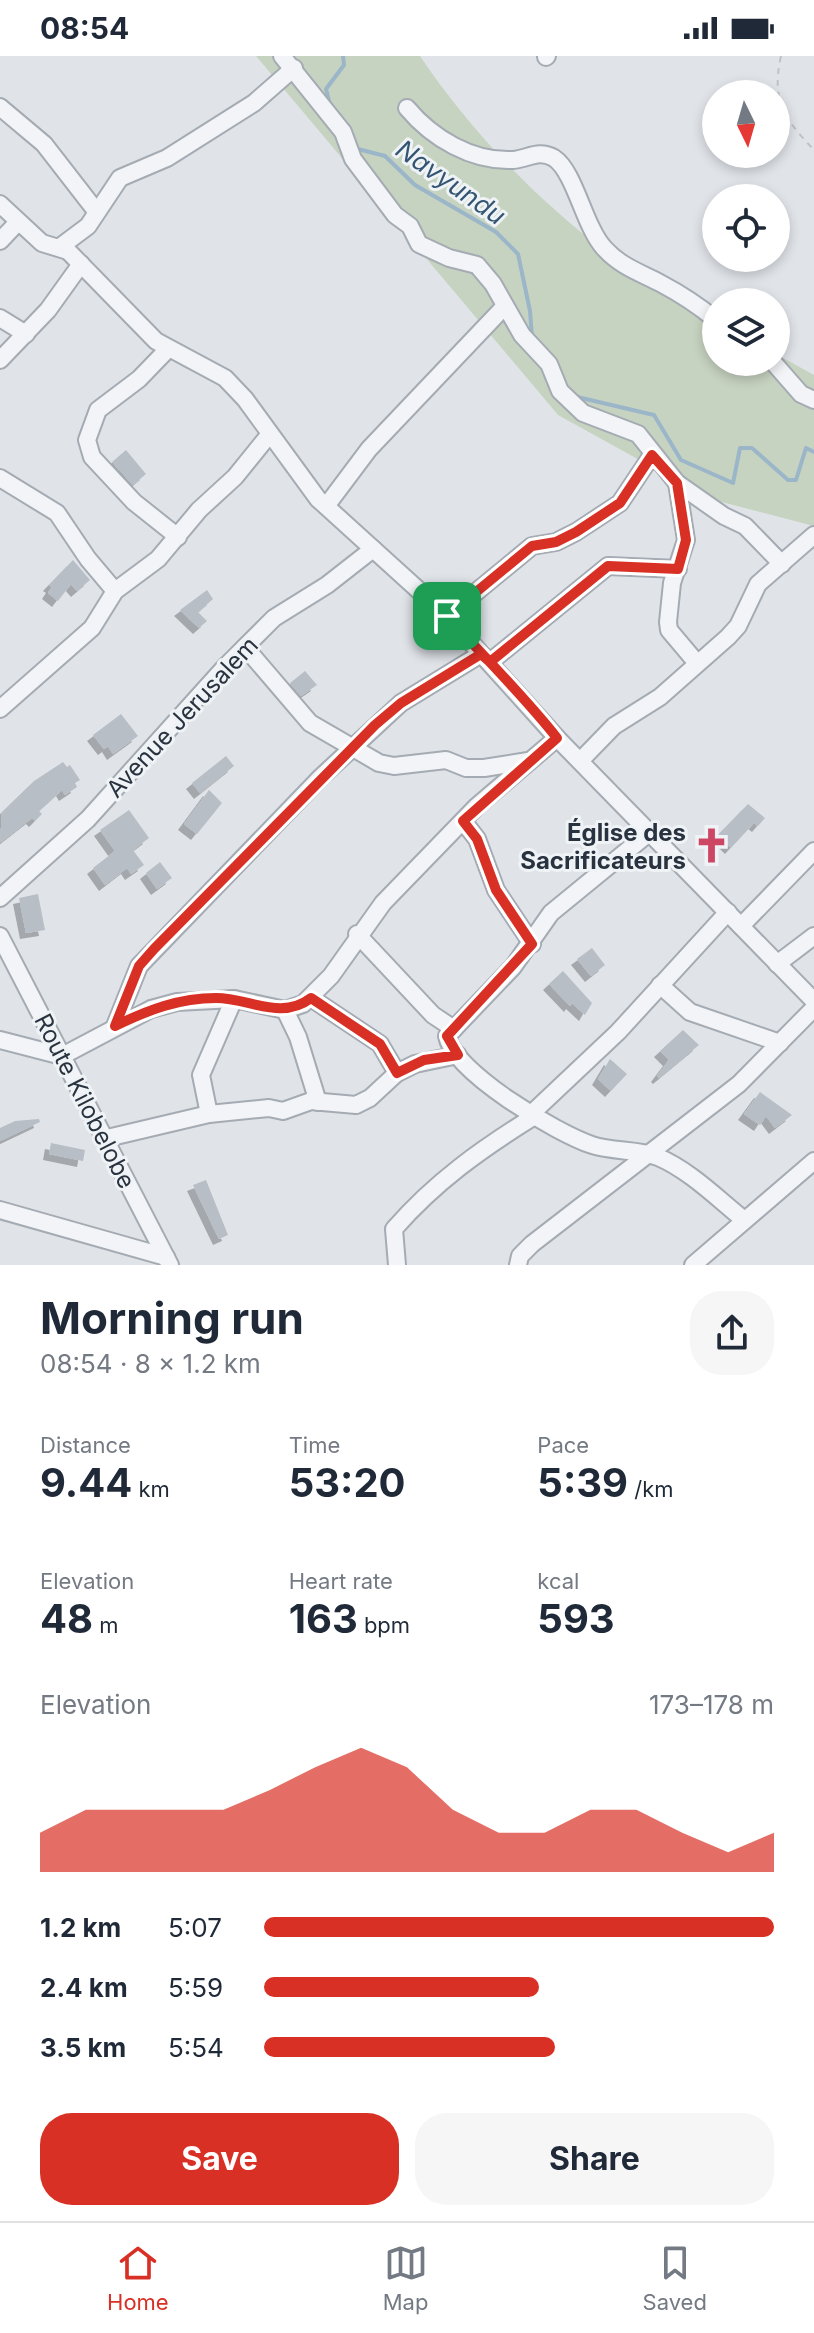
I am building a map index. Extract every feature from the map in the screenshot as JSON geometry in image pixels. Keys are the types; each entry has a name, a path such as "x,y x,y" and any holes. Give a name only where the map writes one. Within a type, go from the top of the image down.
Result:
{"street":[{"path":"60,247 88,226 126,173 167,158 254,103 288,62 343,132 353,159 395,215 410,226 417,241 449,258 477,265 522,335 549,364 560,391 583,413 638,434 677,483 724,516 745,526 782,564"},
{"path":"0,107 44,144 96,211"},
{"path":"407,108 428,131 462,150 508,160 540,154 554,158 565,171 581,210 602,247 630,270 677,293 702,310"},
{"path":"0,204 42,243 60,247 81,264 156,341 225,378 245,399 303,482 447,616 557,738 814,1001"},
{"path":"0,241 18,222"},
{"path":"0,360 26,334 81,264"},
{"path":"327,505 369,449 505,306"},
{"path":"0,318 26,334"},
{"path":"168,349 146,374 98,410 87,440 92,457 134,502 178,537"},
{"path":"785,376 801,394 814,400"},
{"path":"0,709 92,628 115,591 158,559 199,510 235,477 269,435"},
{"path":"447,616 532,546 556,542 620,503 652,455"},
{"path":"0,478 57,513 88,559 115,591"},
{"path":"677,483 686,540 668,609 669,630 696,662"},
{"path":"581,760 614,726 660,697 738,626 758,584 794,549 814,535"},
{"name":"Avenue Jerusalem","path":"0,898 88,819 274,618 327,585 373,549"},
{"path":"115,1026 139,966 146,957 401,703 486,658 608,566 678,569"},
{"path":"245,647 310,723 379,763 394,766 446,760 466,768 484,768 530,761"},
{"path":"0,1040 62,1056 151,1009 177,1002 234,999 285,1010 311,998 331,976 357,934 383,903 463,821 557,738"},
{"path":"463,821 477,839 496,890 532,944"},
{"path":"650,832 551,913 532,944 447,1036 458,1055 531,1116 592,1145 651,1155 678,1169 743,1219"},
{"path":"741,926 814,851"},
{"path":"397,1265 394,1229 416,1204 465,1159 531,1116 574,1076 728,912"},
{"path":"357,934 433,1015 454,1029"},
{"name":"Route Kilobelobe","path":"0,936 168,1261"},
{"path":"777,964 814,936"},
{"path":"660,985 690,1012 780,1043"},
{"path":"311,998 380,1044 397,1073"},
{"path":"209,1114 201,1075 234,999"},
{"path":"513,1264 532,1244 739,1084 814,1008"},
{"path":"285,1010 298,1037 318,1102"},
{"path":"103,1139 209,1114 269,1108 283,1111 305,1102 346,1106 363,1102 397,1073 424,1060 458,1055"},
{"path":"693,1265 814,1161"},
{"path":"0,1210 168,1261"}],"path":[{"path":"781,56 776,76 779,104 814,150"}],"green space":[{"path":"256,56 420,56 481,136 552,207 631,269 702,314 702,376 790,376 790,362 814,375 814,526 710,499 558,415"}],"building":[{"path":"126,450 146,474 133,485 112,462"},
{"path":"73,560 90,580 77,591 71,584 58,601 48,593 52,587 49,585"},
{"path":"207,590 213,599 198,612 207,621 199,628 180,610"},
{"path":"305,671 317,685 301,696 290,683"},
{"path":"121,714 138,736 113,754 108,746 104,749 93,735"},
{"path":"226,756 234,766 200,793 192,783"},
{"path":"63,762 67,767 70,765 80,780 75,783 77,787 65,795 62,790 39,811 42,814 35,821 32,818 0,843 2,812 34,781"},
{"path":"209,790 222,803 197,834 184,824"},
{"path":"748,804 765,818 758,826 754,823 731,848 718,835"},
{"path":"129,810 149,838 133,850 144,865 131,874 127,868 105,885 93,868 115,851 100,830"},
{"path":"160,862 172,878 157,889 146,873"},
{"path":"38,894 45,930 26,933 19,898"},
{"path":"592,948 605,965 591,976 577,959"},
{"path":"563,971 592,1003 585,1015 572,1003 570,1006 549,984"},
{"path":"683,1030 699,1045 659,1078 657,1076 669,1060 660,1051"},
{"path":"610,1059 627,1074 611,1091 598,1079"},
{"path":"760,1092 792,1115 775,1128 766,1116 760,1125 744,1114"},
{"path":"39,1119 40,1122 0,1141 0,1128 15,1121"},
{"path":"51,1143 85,1150 83,1161 49,1154"},
{"path":"206,1180 228,1235 219,1239 193,1185"}],"waterway":[{"name":"Navyundu","path":"330,105 326,89 344,65 343,56"},
{"name":"Navyundu","path":"354,148 385,156 415,185 496,232 518,254 532,337"},
{"name":"Navyundu","path":"573,396 654,415 681,460 733,483 740,448 752,448 788,480 796,480 806,448 814,452"}],"place":[{"name":"Église des Sacrificateurs","path":"712,846"}],"route":[{"path":"447,616 481,654 535,710 557,738 463,821 477,839 496,890 532,944 447,1036 458,1055 424,1060 397,1073 380,1044 311,998 285,1010 234,999 177,1002 151,1009 115,1026 139,966 154,949 321,777 401,703 481,654 490,662 608,566 620,564 678,569 686,540 677,483 652,455 620,503 600,518 556,542 532,546 447,616"}]}
